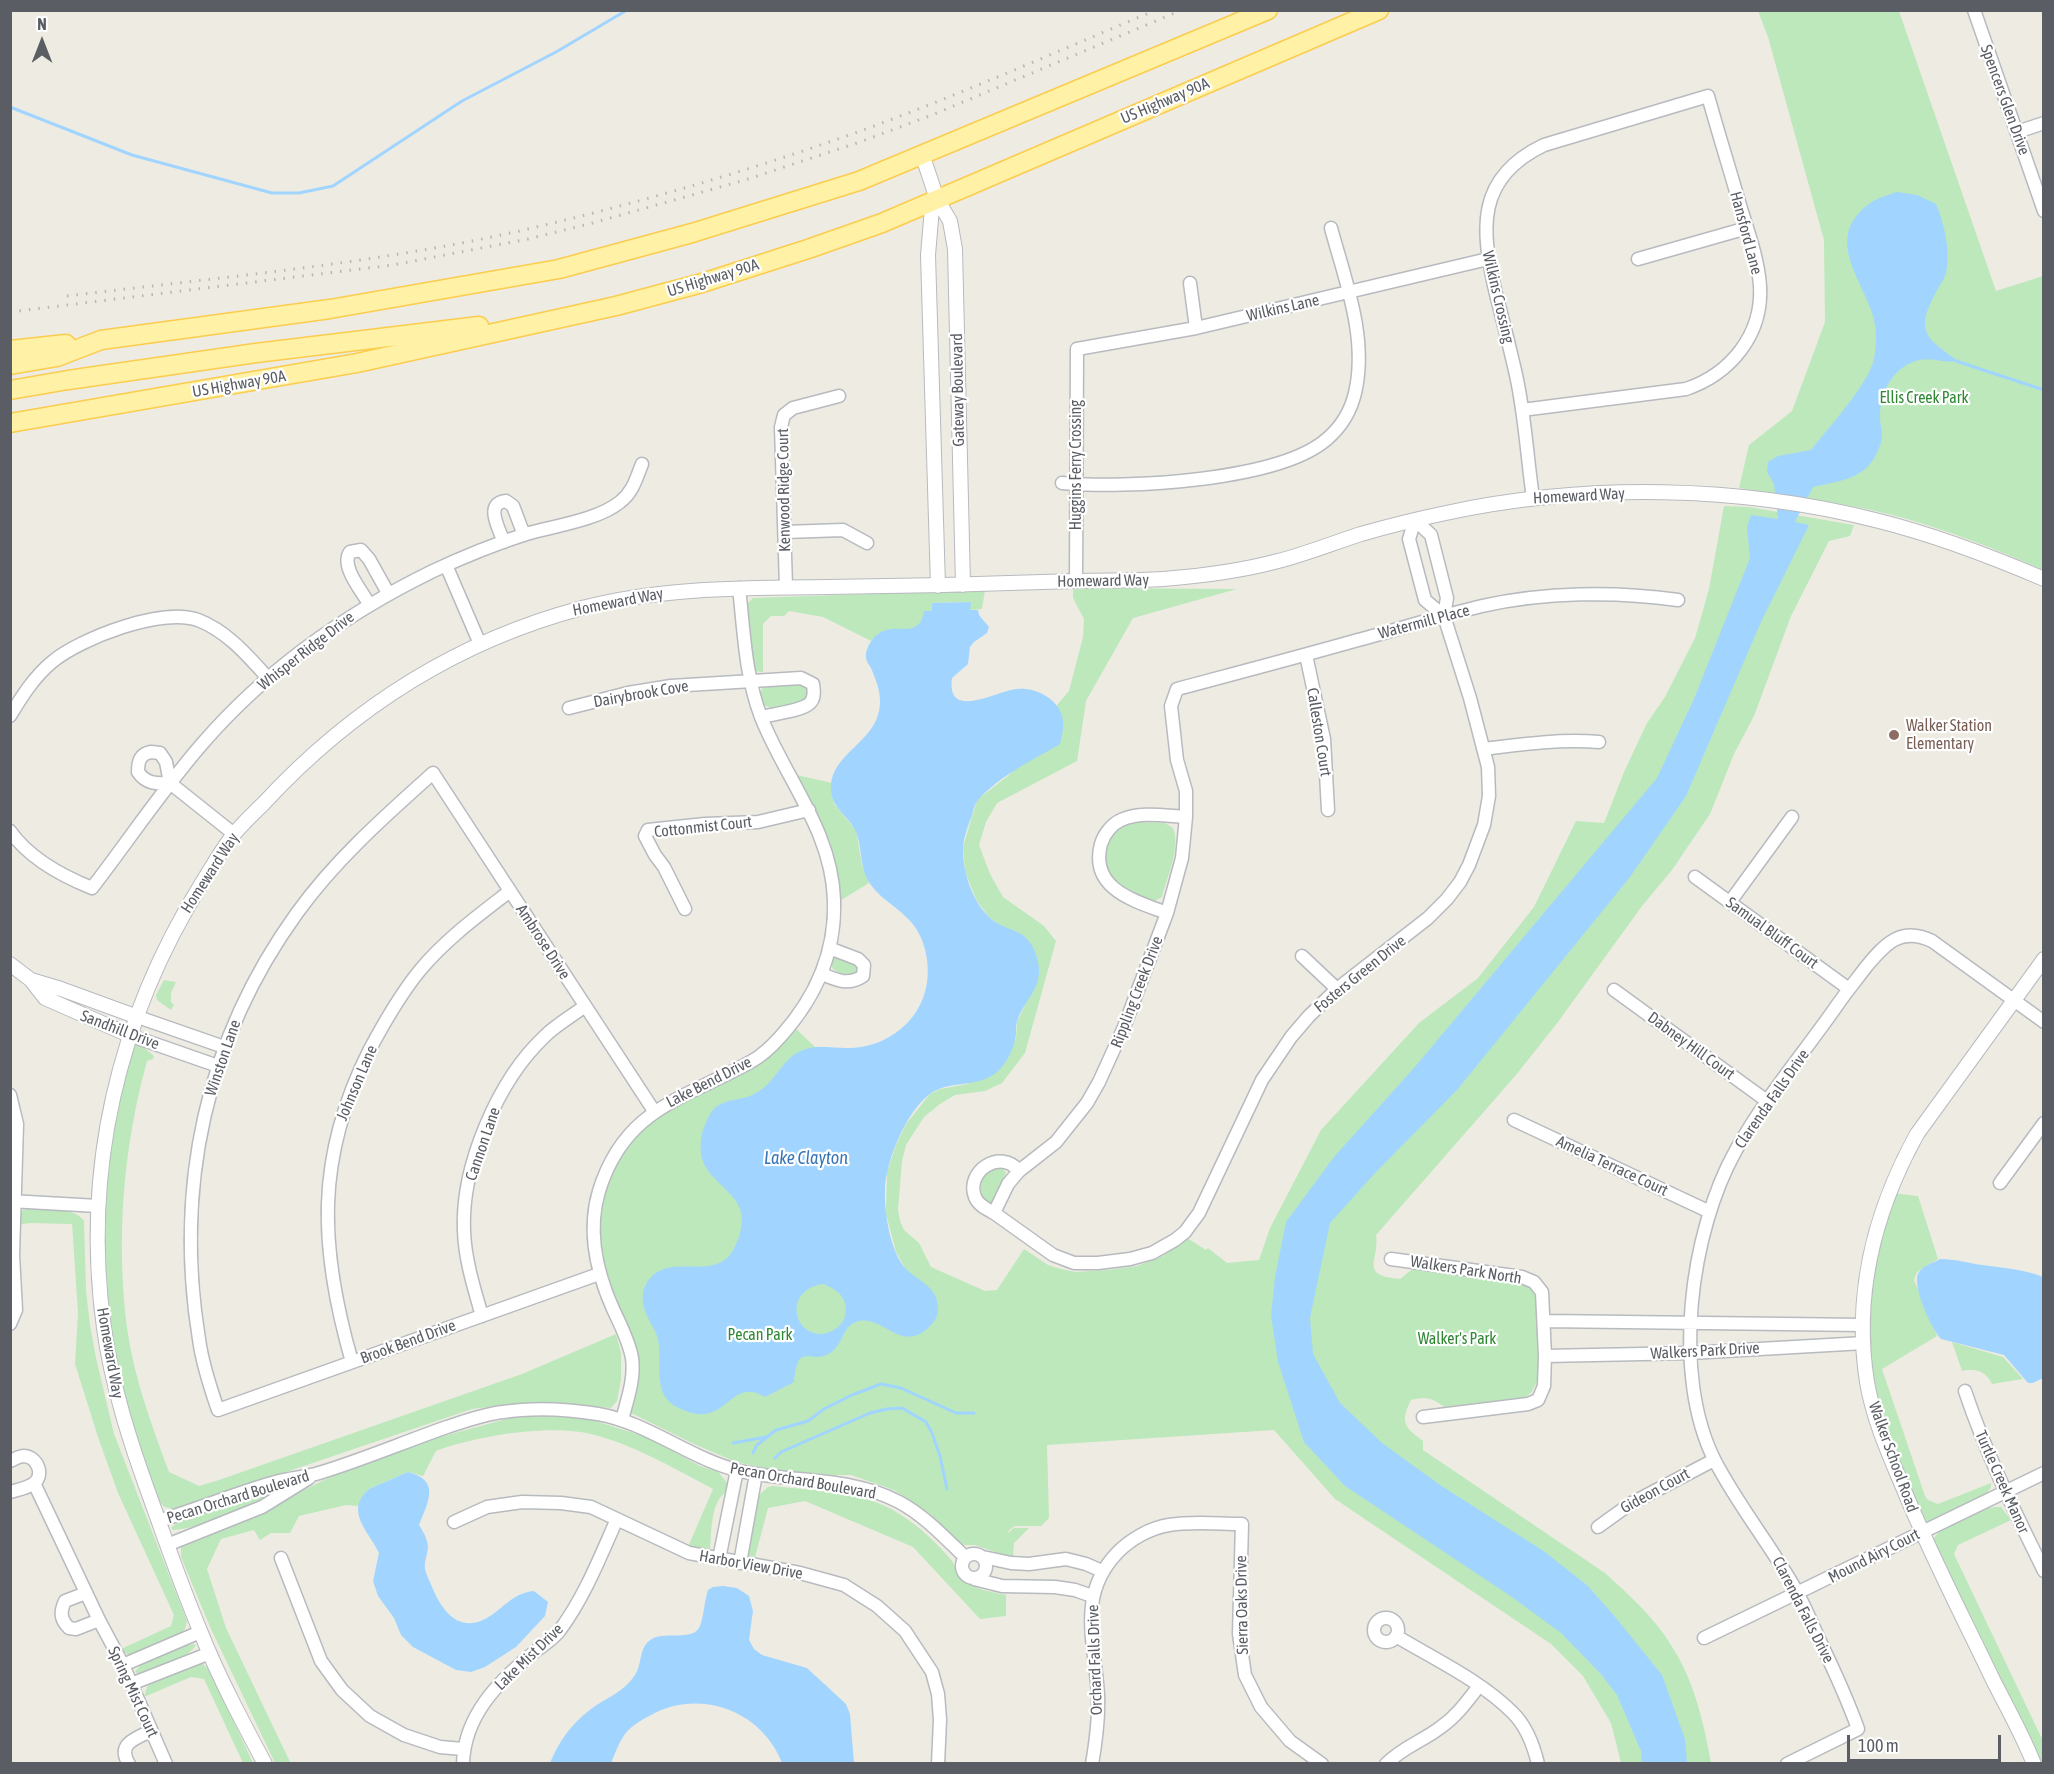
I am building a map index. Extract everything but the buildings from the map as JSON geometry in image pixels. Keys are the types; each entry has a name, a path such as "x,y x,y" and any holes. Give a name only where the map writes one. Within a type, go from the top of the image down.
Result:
{"main road":[{"path":"10,350 330,309 559,269 692,233 859,181 1268,10"},
{"name":"US Highway 90A","path":"10,423 357,363 616,306 681,288 808,249 882,223 1379,10"},
{"path":"10,390 256,353 558,318"},
{"path":"10,365 57,357 101,340"}],"street":[{"name":"Spencers Glen Drive","path":"1974,10 2043,211"},
{"name":"Hansford Lane","path":"1522,410 1676,392 1705,381 1723,370 1744,347 1758,312 1759,277 1708,96"},
{"name":"Wilkins Crossing","path":"1533,498 1516,377 1488,259 1485,231 1493,195 1511,168 1530,152 1562,139 1708,96"},
{"path":"2017,132 2043,123"},
{"name":"Gateway Boulevard","path":"922,154 937,199 950,221 955,249 963,585"},
{"name":"Gateway Boulevard","path":"937,199 932,208 928,255 938,586"},
{"path":"1062,483 1153,483 1212,477 1268,465 1306,452 1328,439 1344,420 1350,408 1358,374 1358,338 1331,228"},
{"path":"1638,259 1747,228"},
{"name":"Wilkins Lane","path":"1077,349 1196,328 1488,259"},
{"path":"1190,283 1196,328"},
{"name":"Huggins Ferry Crossing","path":"1076,581 1077,349"},
{"name":"Kenwood Ridge Court","path":"786,587 781,427 783,415 793,408 839,396"},
{"name":"Whisper Ridge Drive","path":"10,831 28,850 58,872 92,888 170,783 216,729 268,678 335,626 388,593 446,565 524,535 594,516 615,506 632,490 642,464"},
{"name":"Homeward Way","path":"265,1764 200,1632 127,1430 111,1370 99,1287 98,1206 102,1156 108,1116 135,1016 169,939 234,834 289,776 345,727 414,678 480,644 518,628 626,598 691,590 739,588 938,586 1162,579 1227,572 1277,561 1369,532 1482,506 1533,498 1596,494 1721,495 1818,508 1885,522 1947,541 2043,579"},
{"path":"504,542 493,511 500,501 506,501 513,506 524,535"},
{"name":"Fosters Green Drive","path":"994,1213 1053,1255 1066,1261 1082,1263 1130,1259 1152,1253 1175,1240 1192,1224 1204,1203 1251,1101 1274,1060 1309,1016 1337,989 1428,918 1460,882 1476,848 1487,810 1488,767 1444,616 1447,598 1431,535 1415,520 1409,539 1425,600 1444,616"},
{"path":"785,532 843,530 867,543"},
{"path":"369,604 347,565 350,552 361,550 369,559 388,593"},
{"path":"446,565 480,644"},
{"name":"Lake Bend Drive","path":"622,1420 632,1376 632,1361 626,1338 599,1274 594,1243 594,1220 599,1191 613,1159 635,1128 654,1111 754,1060 789,1026 815,990 829,948 834,912 833,886 828,861 809,810 772,743 749,682 739,588"},
{"name":"Watermill Place","path":"1177,689 1483,606 1548,597 1622,595 1678,600"},
{"path":"10,716 36,678 64,654 100,636 138,623 162,618 185,617 196,619 212,627 237,644 268,678"},
{"name":"Calleston Court","path":"1306,655 1324,739 1328,810"},
{"path":"749,682 801,678 813,684 814,698 811,703 804,707 761,717"},
{"name":"Dairybrook Cove","path":"570,708 628,693 671,686 749,682"},
{"name":"Rippling Creek Drive","path":"994,1213 1008,1184 1019,1171 1056,1142 1087,1103 1100,1082 1124,1027 1167,913 1182,858 1186,817 1186,791 1177,760 1171,706 1177,689"},
{"path":"1484,749 1564,740 1599,742"},
{"name":"Ambrose Drive","path":"433,773 654,1111"},
{"name":"Winston Lane","path":"218,1410 199,1342 190,1258 195,1168 202,1125 224,1047 234,1020 270,952 298,911 353,848 433,773"},
{"path":"170,783 234,834"},
{"name":"Cottonmist Court","path":"685,909 664,867 647,843 645,836 648,830 705,824 758,822 809,810"},
{"path":"1167,913 1119,893 1108,884 1102,873 1099,851 1102,839 1120,820 1140,815 1186,817"},
{"path":"1730,902 1792,817"},
{"name":"Samual Bluff Court","path":"1695,877 1849,989"},
{"name":"Johnson Lane","path":"352,1362 339,1317 329,1266 326,1216 331,1168 342,1114 379,1033 416,976 449,940 510,891"},
{"name":"Clarenda Falls Drive","path":"1787,1764 1858,1729 1842,1687 1798,1594 1714,1460 1700,1420 1692,1383 1691,1323 1696,1268 1710,1212 1735,1152 1767,1101 1881,948 1900,937 1911,934 1932,941 2043,1022"},
{"path":"822,974 841,981 852,982 862,976 864,971 864,965 858,959 829,948"},
{"path":"1302,956 1337,989"},
{"name":"Walker School Road","path":"2034,1764 1921,1532 1887,1450 1875,1416 1868,1384 1863,1325 1869,1256 1882,1210 1905,1156 1917,1134 2043,959"},
{"name":"Sandhill Drive","path":"10,964 31,980 45,998 129,1035 218,1066"},
{"name":"Sandhill Drive","path":"31,980 224,1047"},
{"name":"Dabney Hill Court","path":"1614,990 1767,1101"},
{"name":"Cannon Lane","path":"482,1316 472,1285 464,1230 466,1193 485,1127 507,1085 526,1056 546,1035 585,1006"},
{"path":"10,1095 17,1124 12,1201 15,1310 10,1324"},
{"name":"Amelia Terrace Court","path":"1514,1120 1710,1212"},
{"path":"2000,1183 2043,1123"},
{"path":"994,1213 975,1198 974,1190 981,1168 990,1163 1008,1162 1019,1171"},
{"path":"12,1201 98,1206"},
{"name":"Walkers Park North","path":"1391,1259 1522,1277 1534,1282 1542,1292 1545,1321 1544,1386 1538,1400 1528,1404 1423,1417"},
{"name":"Brook Bend Drive","path":"218,1410 599,1274"},
{"name":"Walkers Park Drive","path":"1545,1321 1863,1325"},
{"name":"Walkers Park Drive","path":"1545,1356 1690,1353 1864,1343"},
{"name":"Turtle Creek Manor","path":"1965,1391 2005,1492 2043,1571"},
{"name":"Pecan Orchard Boulevard","path":"158,1521 278,1482 318,1473 466,1421 503,1412 575,1410 622,1420 720,1465 737,1470 857,1487 890,1498 919,1515 965,1557 961,1566 962,1571 974,1579"},
{"name":"Spring Mist Court","path":"10,1461 21,1456 34,1460 39,1470 38,1478 34,1483 123,1665 151,1731 161,1762"},
{"name":"Gideon Court","path":"1598,1527 1630,1504 1714,1460"},
{"path":"719,1559 737,1470"},
{"name":"Pecan Orchard Boulevard","path":"167,1545 262,1507 318,1473"},
{"name":"Mound Airy Court","path":"1704,1638 2043,1473"},
{"path":"740,1563 756,1474"},
{"path":"10,1492 34,1483"},
{"name":"Harbor View Drive","path":"454,1522 487,1507 522,1502 561,1503 591,1507 689,1553 800,1573 844,1585 877,1606 905,1631 932,1672 938,1694 940,1720 938,1764"},
{"name":"Lake Mist Drive","path":"463,1764 463,1749 484,1702 503,1680 559,1633 580,1600 617,1519"},
{"path":"727,1522 747,1526"},
{"name":"Orchard Falls Drive","path":"1092,1764 1097,1739 1098,1697 1091,1622 1092,1596 1102,1571 1122,1548 1151,1530 1175,1524 1242,1524"},
{"name":"Sierra Oaks Drive","path":"1242,1524 1239,1634 1245,1675 1261,1707 1290,1741 1322,1764"},
{"path":"965,1557 974,1554 1011,1563 1029,1564 1066,1559 1102,1571"},
{"path":"974,1579 983,1575 986,1570 983,1557"},
{"path":"281,1558 321,1661 342,1689 370,1716 404,1735 440,1747 463,1749"},
{"path":"974,1579 1002,1586 1055,1587 1075,1590 1092,1596"},
{"path":"86,1593 65,1601 61,1617 69,1628 76,1629 99,1620"},
{"path":"123,1665 200,1632"},
{"path":"1396,1636 1479,1686 1515,1714 1528,1735 1538,1764"},
{"path":"131,1684 210,1653"},
{"path":"1386,1764 1403,1749 1442,1727 1458,1712 1479,1686"},
{"path":"129,1764 124,1754 125,1747 129,1741 151,1731"}],"green space":[{"name":"Ellis Creek Park","path":"1758,11 1899,11 1996,291 2043,276 2043,570 1967,539 1908,519 1851,506 1739,488 1749,445 1792,411 1825,322 1824,240 1768,37"},
{"path":"1724,506 1749,507 1854,525 1850,536 1829,541 1791,616 1754,716 1734,754 1710,814 1672,870 1642,906 1558,1022 1516,1075 1376,1235 1374,1265 1379,1274 1387,1277 1400,1279 1415,1267 1521,1282 1533,1292 1537,1301 1538,1380 1531,1393 1525,1397 1444,1407 1428,1399 1411,1400 1406,1414 1406,1424 1423,1441 1423,1450 1605,1573 1649,1616 1679,1658 1692,1687 1711,1763 1621,1763 1611,1723 1583,1676 1551,1644 1335,1499 1274,1430 1047,1445 1049,1518 1041,1526 1015,1526 1009,1530 1008,1533 1014,1528 1029,1528 1014,1543 1013,1558 975,1545 962,1545 930,1514 894,1490 851,1475 770,1469 736,1462 631,1413 629,1406 636,1367 597,1253 600,1199 613,1164 632,1137 656,1116 725,1081 795,1028 830,1061 836,1232 905,1268 896,1252 886,1214 887,1172 896,1145 906,1124 930,1094 940,1089 968,1084 1016,1039 1017,1022 1038,978 1019,933 1002,927 988,916 977,901 965,872 963,847 977,800 1009,775 1062,716 1056,706 1069,691 1083,637 1084,619 1073,598 1073,588 1237,589 1133,618 1086,701 1077,761 997,803 986,822 979,845 990,874 1003,897 1044,926 1056,941 1025,1053 1002,1083 985,1091 955,1095 924,1117 906,1145 902,1161 898,1210 904,1230 919,1243 931,1267 985,1291 997,1290 1024,1249 1048,1265 1075,1272 1137,1266 1163,1256 1187,1238 1206,1250 1208,1248 1227,1263 1259,1260 1270,1228 1321,1130 1419,1023 1478,978 1534,907 1576,821 1604,823 1647,723 1665,697 1695,638 1709,589"},
{"path":"985,590 982,609 970,610 970,602 932,603 932,611 917,627 909,630 883,631 871,641 823,617 789,611 784,616 771,616 763,624 763,672 754,671 746,605 753,598"},
{"path":"805,684 810,690 808,697 804,700 780,708 764,705 760,695 763,686"},
{"path":"797,775 832,783 834,804 856,830 862,865 869,883 838,902 836,868 827,837"},
{"path":"1165,823 1173,828 1175,836 1174,853 1162,897 1151,903 1132,896 1106,877 1102,848 1106,838 1124,824"},
{"path":"834,956 858,965 858,974 845,975 834,970 830,962"},
{"path":"164,980 176,982 171,993 171,1002 174,1005 171,1010 157,1000 156,995"},
{"path":"137,1042 154,1056 153,1059 147,1061 127,1160 122,1227 124,1294 134,1365 169,1472 199,1486 219,1480 522,1374 616,1334 621,1353 621,1380 617,1401 611,1408 553,1402 472,1409 174,1510 163,1506 148,1476 126,1407 117,1371 106,1296 104,1221 109,1146 132,1044"},
{"path":"999,1167 1006,1172 999,1193 993,1203 984,1201 981,1196 981,1180 988,1170"},
{"path":"1891,1193 1918,1196 1938,1259 1917,1272 1914,1280 1937,1336 1882,1369 1925,1496 1928,1500 1938,1504 1991,1483 1986,1495 1930,1522 1924,1521 1890,1450 1868,1374 1867,1290"},
{"path":"28,1209 66,1211 79,1216 84,1221 86,1290 90,1325 114,1434 187,1621 180,1635 139,1654 128,1655 121,1649 171,1626 174,1615 118,1493 75,1364 78,1312 72,1224 15,1225 16,1216"},
{"path":"1952,1342 2003,1357 2023,1379 1992,1384 1987,1376 1980,1372 1962,1371"},
{"path":"545,1416 589,1419 646,1437 700,1466 718,1472 729,1485 718,1501 714,1512 710,1550 707,1554 688,1547 713,1489 623,1444 591,1434 554,1430 491,1436 436,1451 423,1476 408,1472 369,1489 358,1506 346,1505 299,1516 290,1533 271,1533 260,1540 254,1530 221,1539 207,1569 226,1628 292,1763 275,1763 211,1629 181,1557 181,1548 186,1542 252,1516 340,1472 429,1440 510,1418"},
{"path":"283,1484 284,1487 216,1520 188,1528 173,1530 171,1528 180,1520"},
{"path":"768,1487 856,1496 887,1507 922,1530 935,1542 952,1561 963,1580 990,1592 1006,1595 1006,1616 980,1619 913,1547 805,1501 768,1508 753,1565 747,1559 745,1551 758,1496"},
{"path":"2001,1507 2011,1520 1958,1545 1954,1554 2043,1741 2043,1763 1933,1543 1933,1539 1940,1531 1988,1508"},
{"path":"196,1645 186,1655 162,1667 139,1674 135,1672 153,1657"},
{"path":"197,1663 203,1664 210,1671 253,1763 243,1763 204,1679 191,1677 144,1697 148,1684"}],"water":[{"path":"1897,192 1917,195 1936,204 1939,212 1946,237 1948,256 1945,276 1929,307 1925,327 1932,340 1958,361 1919,360 1898,371 1884,393 1880,409 1882,437 1871,463 1853,476 1813,487 1795,522 1809,525 1761,622 1686,796 1630,877 1457,1090 1376,1172 1330,1223 1310,1318 1313,1354 1340,1403 1382,1443 1440,1485 1545,1552 1588,1586 1662,1675 1685,1739 1687,1763 1642,1763 1641,1751 1617,1695 1601,1674 1561,1633 1512,1597 1345,1486 1304,1442 1278,1362 1271,1315 1275,1277 1286,1222 1334,1157 1414,1068 1657,778 1694,699 1750,558 1747,527 1751,515 1778,519 1774,484 1767,472 1768,462 1778,456 1811,450 1856,393 1870,369 1876,347 1875,324 1852,265 1847,241 1849,229 1864,208 1879,198"},
{"name":"Lake Clayton","path":"971,602 970,610 978,610 979,615 989,627 987,633 970,647 968,664 952,678 952,691 957,698 965,701 975,700 1017,689 1031,690 1050,699 1063,719 1060,744 1007,775 978,801 966,831 963,847 966,875 977,902 992,920 1021,934 1030,942 1038,961 1038,980 1016,1024 1016,1038 1003,1065 997,1072 983,1080 946,1087 928,1095 909,1118 890,1163 886,1177 885,1198 892,1242 900,1262 934,1294 938,1310 933,1323 919,1334 909,1337 874,1322 865,1320 856,1322 851,1324 830,1353 816,1357 802,1357 798,1361 794,1382 765,1397 753,1392 743,1393 717,1410 707,1414 694,1413 677,1407 668,1400 663,1391 660,1382 658,1339 645,1311 643,1291 650,1278 659,1271 668,1268 712,1265 730,1255 735,1247 742,1221 741,1211 732,1195 705,1166 702,1157 702,1134 709,1116 723,1103 761,1090 789,1059 803,1050 819,1047 859,1047 884,1040 905,1025 913,1016 925,992 928,973 926,952 919,933 914,925 879,894 867,879 856,832 834,803 831,791 836,769 866,735 878,715 879,692 866,658 872,640 879,633 887,630 910,629 916,626 921,621 924,611 932,611 932,603","holes":["822,1284 842,1296 846,1312 843,1322 835,1330 816,1334 807,1330 801,1323 797,1314 797,1305 801,1296 809,1289"]},
{"path":"1940,1259 2013,1269 2043,1277 2043,1378 2028,1383 2004,1355 1941,1339 1932,1326 1917,1286 1919,1272"},
{"path":"408,1472 425,1480 428,1486 428,1500 419,1525 428,1546 425,1569 440,1603 451,1616 465,1623 483,1620 526,1592 534,1591 548,1602 545,1616 516,1647 485,1667 471,1672 456,1670 413,1647 401,1635 394,1618 378,1596 373,1581 379,1553 360,1521 358,1505 369,1489"},
{"path":"723,1586 737,1588 749,1596 753,1611 749,1640 754,1649 762,1655 807,1668 846,1704 850,1714 854,1763 782,1763 773,1745 745,1718 727,1709 689,1704 670,1707 634,1726 623,1737 611,1763 550,1763 557,1747 577,1721 631,1681 637,1671 646,1644 662,1636 691,1634 696,1631 700,1626 708,1590"}],"waterway":[{"path":"10,107 132,155 272,193 299,193 333,186 462,101 556,52 627,10"},
{"path":"1956,361 2044,390"},
{"path":"753,1453 757,1445 776,1430 808,1421 824,1409 881,1384 901,1388 956,1413 974,1413"},
{"path":"775,1458 781,1452 870,1413 902,1408 926,1422 940,1456 947,1489"},
{"path":"733,1443 766,1437"}],"railway":[{"path":"67,296 299,269 414,252 528,229 611,208 734,173 855,133 969,89 1156,10"},
{"path":"10,312 393,265 528,239 589,224 745,180 860,142 932,115 1182,10"}],"place":[{"name":"Walker Station Elementary","path":"1894,735"}],"park label":[{"name":"Pecan Park","path":"760,1335"},
{"name":"Walker's Park","path":"1457,1339"}]}
